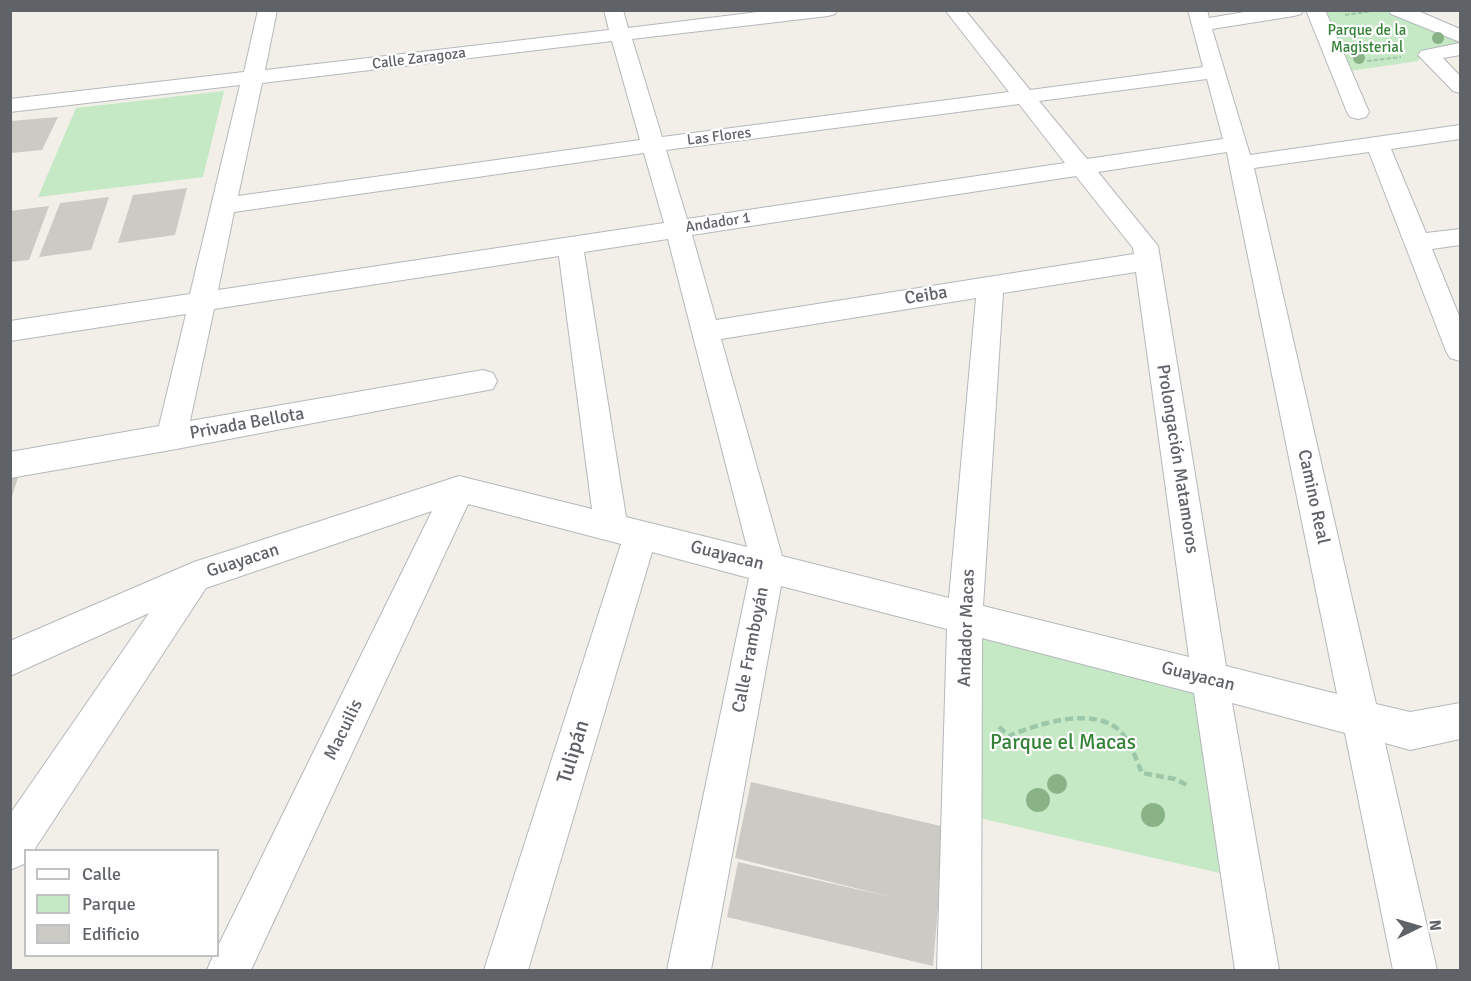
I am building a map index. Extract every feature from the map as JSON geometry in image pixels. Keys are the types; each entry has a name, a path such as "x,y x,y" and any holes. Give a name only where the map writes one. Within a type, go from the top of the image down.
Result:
{"street":[{"path":"171,438 268,10"},
{"name":"Calle Framboyán","path":"613,10 678,229 768,566 689,970"},
{"name":"Calle Zaragoza","path":"10,105 252,79 828,10"},
{"name":"Prolongación Matamoros","path":"954,10 1022,97 1145,246 1212,680 1232,827 1257,970"},
{"path":"1200,18 1294,10"},
{"path":"1315,10 1358,112"},
{"path":"1398,10 1461,36"},
{"name":"Camino Real","path":"1200,18 1238,153 1415,970"},
{"path":"1461,49 1428,55 1461,87"},
{"name":"Las Flores","path":"223,206 653,145 1216,72"},
{"name":"Andador 1","path":"10,331 201,304 1080,168 1377,143 1461,132"},
{"path":"1377,143 1461,351"},
{"path":"1417,243 1461,237"},
{"path":"570,246 626,531"},
{"name":"Ceiba","path":"706,332 1147,261"},
{"name":"Andador Macas","path":"959,970 965,617 990,285"},
{"name":"Privada Bellota","path":"10,465 483,381"},
{"name":"Guayacan","path":"10,659 194,577 459,489 1410,731 1461,721"},
{"name":"Macuilis","path":"229,970 459,489"},
{"name":"Tulipán","path":"506,970 626,531"},
{"path":"10,850 194,577"}],"path":[{"path":"1341,16 1376,11"},
{"path":"1365,61 1411,56"},
{"path":"994,723 1009,736 1057,719 1078,717 1110,724 1119,730 1131,746 1142,772 1192,787"}],"green space":[{"name":"Parque de la Magisterial","path":"1320,11 1391,11 1460,40 1460,43 1422,52 1418,61 1350,71"},
{"path":"224,91 203,177 38,197 76,108"},
{"name":"Parque el Macas","path":"972,625 1205,686 1233,876 966,815"}],"building":[{"path":"58,117 42,150 10,153 10,121"},
{"path":"187,188 175,235 118,243 133,195"},
{"path":"109,197 91,250 39,257 60,203"},
{"path":"49,206 29,260 10,262 10,211"},
{"path":"18,477 11,500 10,500 10,478"},
{"path":"751,782 945,827 933,966 727,917 738,862 895,898 735,858"}]}
